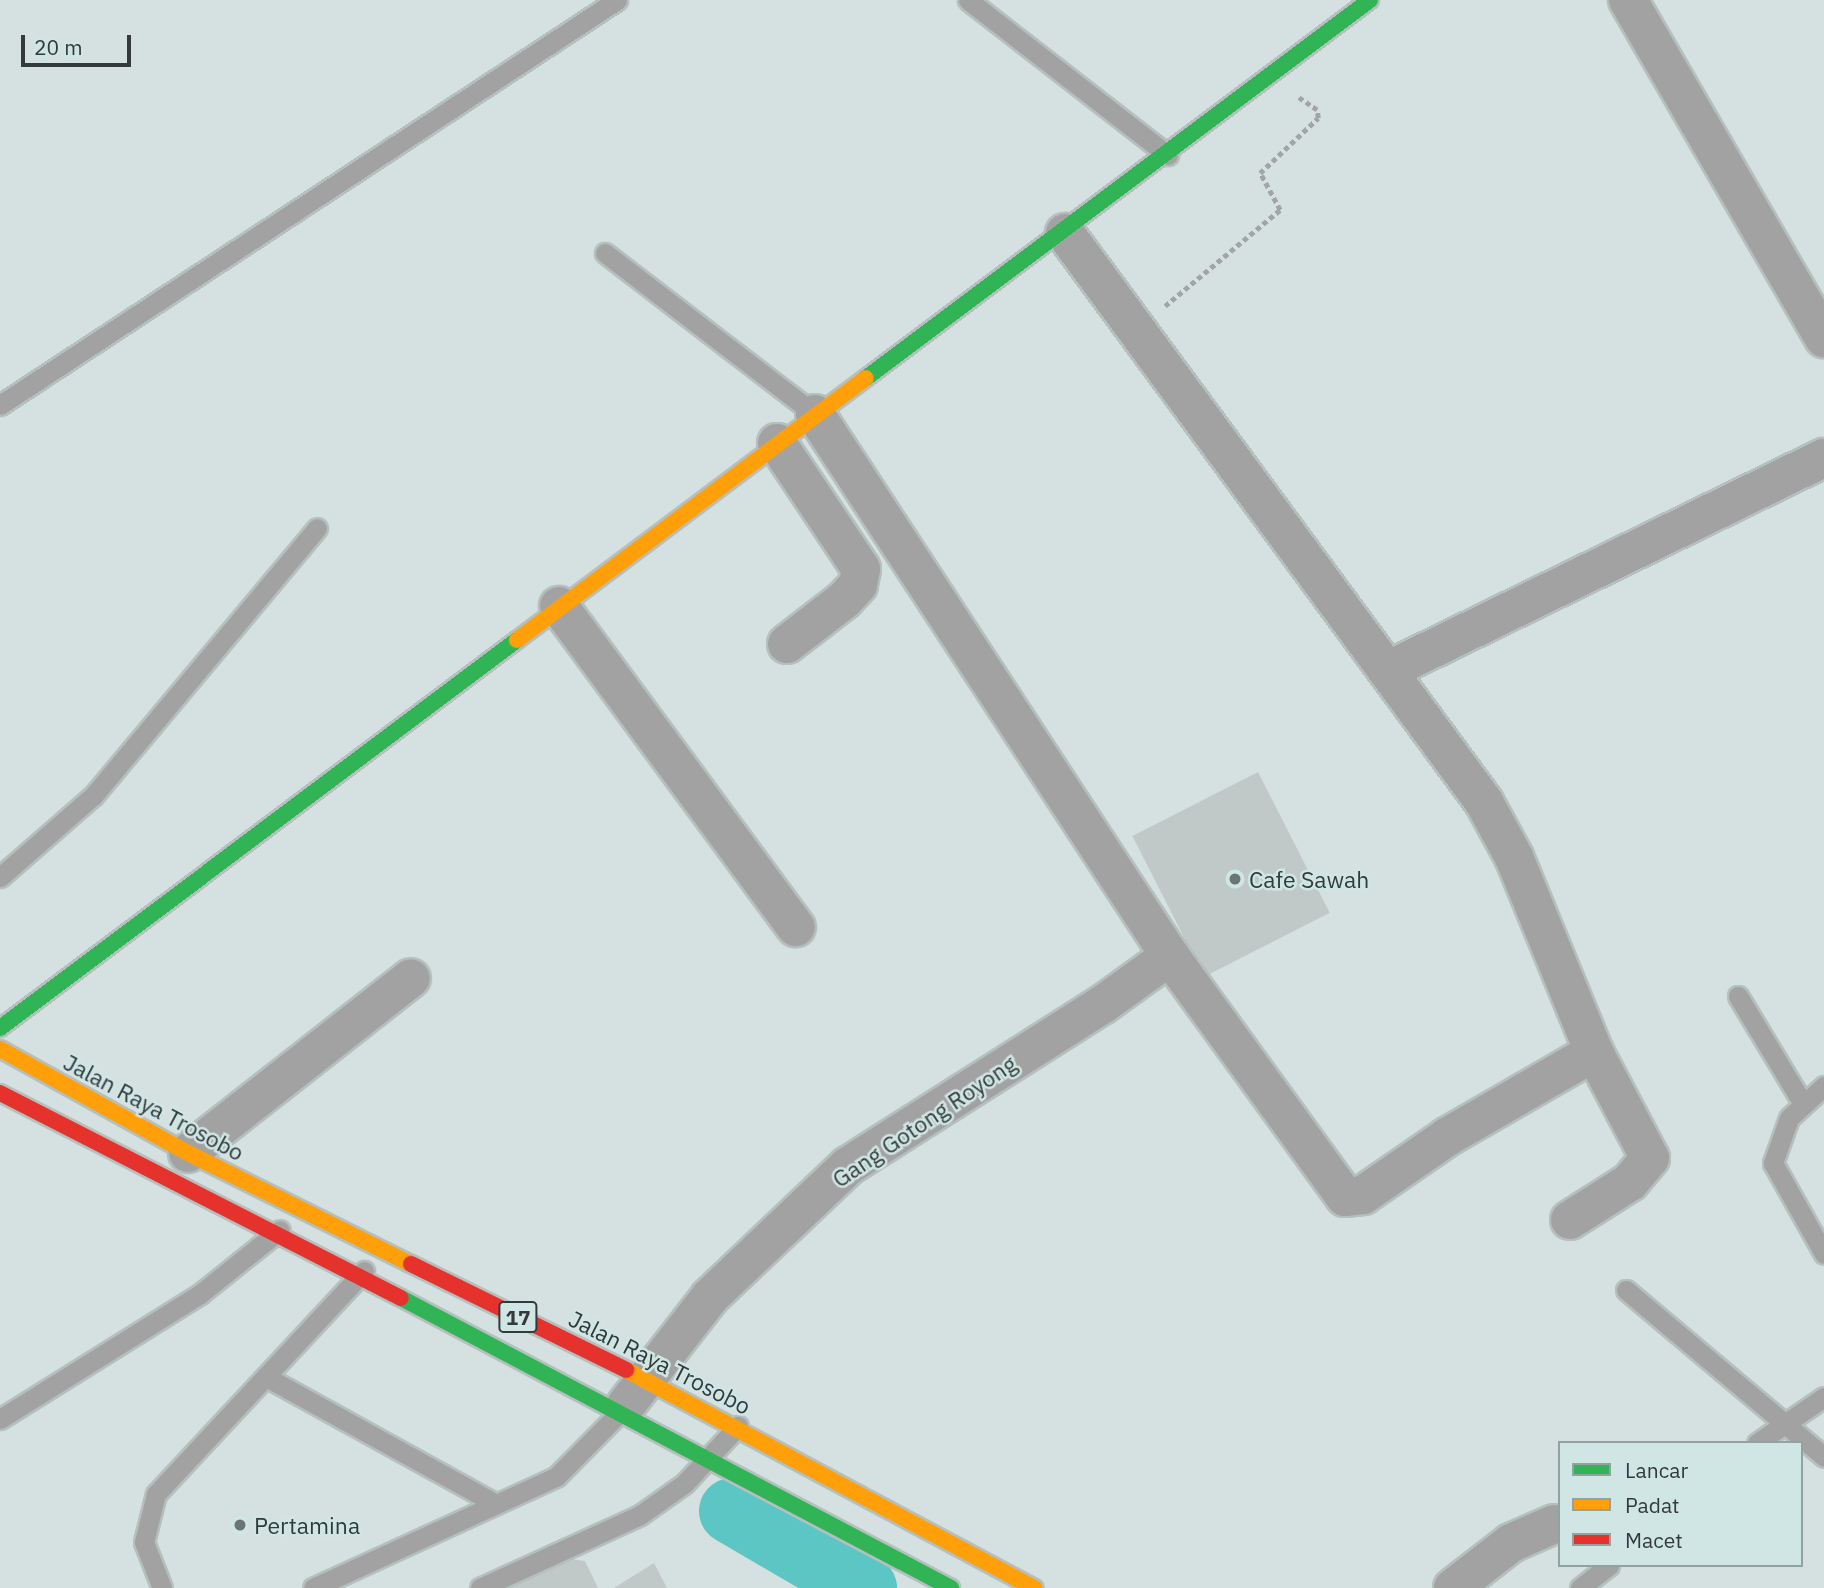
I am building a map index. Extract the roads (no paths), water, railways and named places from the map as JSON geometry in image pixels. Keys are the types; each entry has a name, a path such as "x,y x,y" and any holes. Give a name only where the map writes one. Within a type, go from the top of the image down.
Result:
{"main road":[{"path":"0,1028 815,414 1065,233 1370,0"},
{"name":"Jalan Raya Trosobo","path":"0,1049 188,1153 738,1426 1035,1588"},
{"name":"17","path":"0,1093 359,1277 611,1424 711,1459 951,1588"}],"street":[{"path":"1628,0 1824,338"},
{"path":"1065,233 1484,802 1514,857 1594,1052 1650,1158 1630,1182 1570,1220"},
{"path":"815,414 1170,956 1345,1197 1363,1195 1447,1137 1594,1052"},
{"path":"777,443 861,569 858,585 844,600 787,644"},
{"path":"1388,670 1824,458"},
{"path":"559,606 796,927"},
{"name":"Gang Gotong Royong","path":"611,1424 710,1297 848,1166 1102,1005 1170,956"},
{"path":"188,1153 411,978"},
{"path":"1453,1588 1511,1543 1554,1524"}],"lane":[{"path":"0,405 617,0"},
{"path":"968,0 1168,155"},
{"path":"606,253 815,414"},
{"path":"0,877 93,796 317,528"},
{"path":"1738,996 1802,1102"},
{"path":"1824,1086 1802,1102 1777,1138 1773,1163 1824,1254"},
{"path":"0,1419 200,1294 274,1235 301,1209"},
{"path":"162,1588 144,1542 156,1494 305,1340 381,1250"},
{"path":"1626,1290 1780,1423 1824,1457"},
{"path":"268,1377 496,1504"},
{"path":"1759,1441 1780,1423 1824,1397"},
{"path":"313,1588 556,1477 611,1424"},
{"path":"480,1588 654,1505 685,1483 711,1459 738,1426"},
{"path":"1580,1588 1606,1567"}],"waterway":[{"path":"732,1511 864,1588"}],"place":[{"name":"Cafe Sawah","path":"1235,879"},
{"name":"Pertamina","path":"240,1525"}]}
